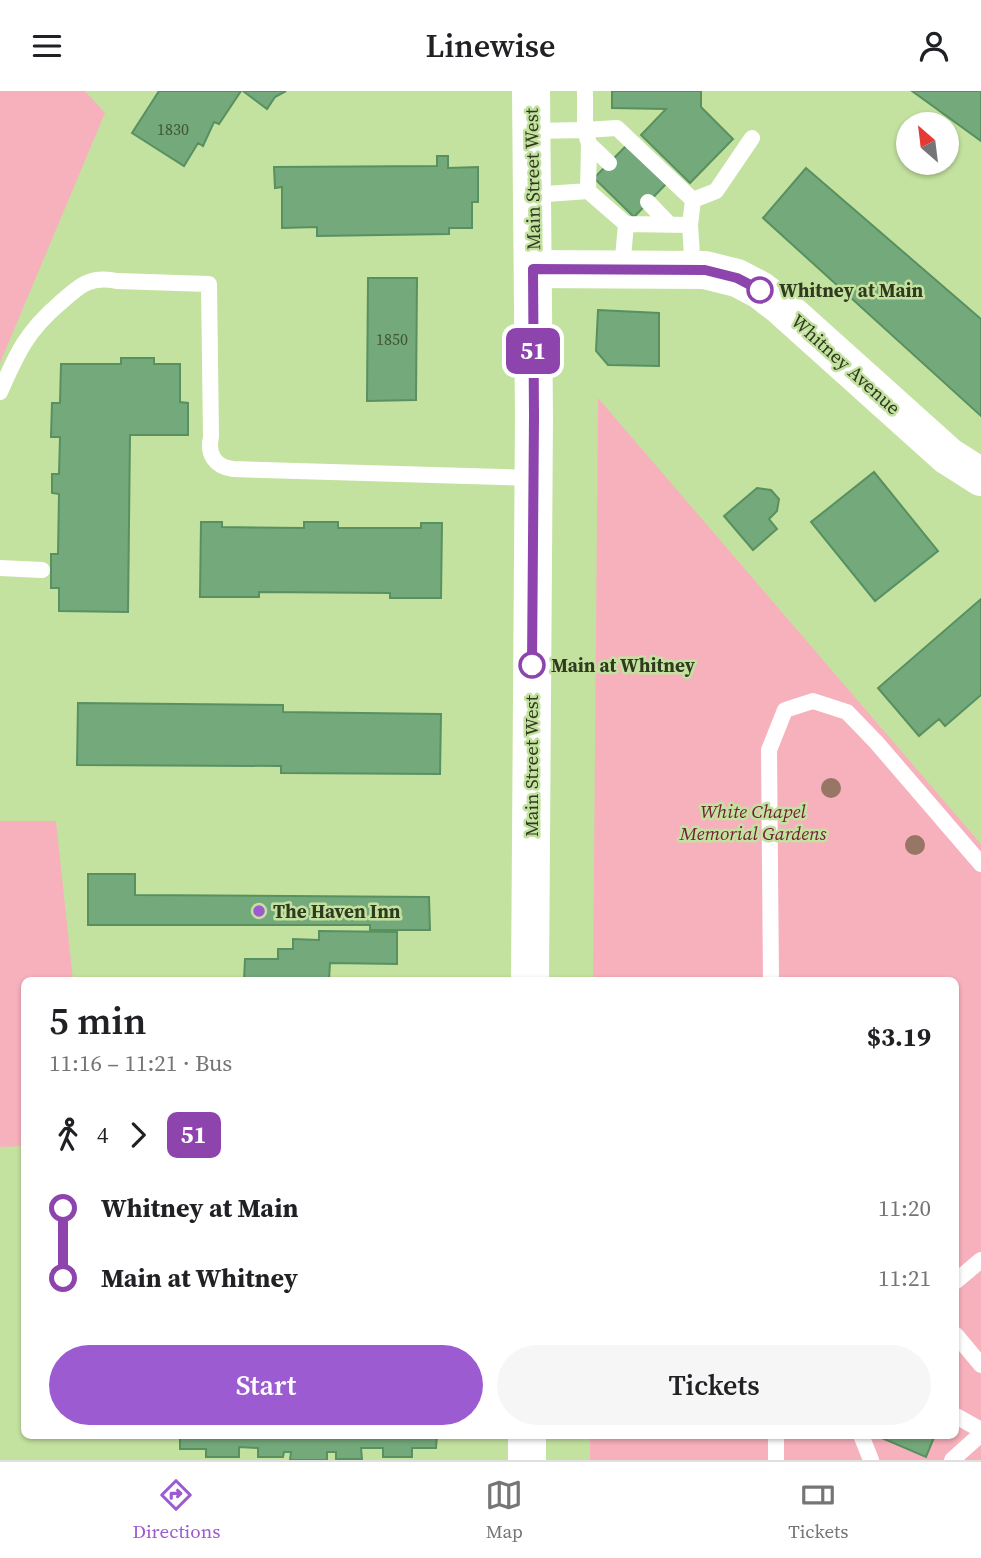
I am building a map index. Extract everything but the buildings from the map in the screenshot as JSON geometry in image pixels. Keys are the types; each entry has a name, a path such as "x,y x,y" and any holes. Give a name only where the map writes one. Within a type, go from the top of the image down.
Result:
{"main road":[{"name":"Main Street West","path":"530,977 533,478 531,91"},
{"name":"Whitney Avenue","path":"533,269 693,269 737,278 760,290 948,456 981,477"},
{"path":"527,1439 527,1460"}],"lane":[{"path":"585,91 588,191"},
{"path":"532,131 587,137 617,128 693,200"},
{"path":"587,137 609,163"},
{"path":"693,200 716,191 752,138"},
{"path":"532,195 588,191 626,224 690,225"},
{"path":"693,200 690,225 693,269"},
{"path":"648,202 669,224"},
{"path":"622,269 626,224"},
{"path":"0,392 14,358 30,333 73,290 83,284 106,279 209,284 209,451 214,461 220,465 233,469 533,478"},
{"path":"0,568 42,570"},
{"path":"771,977 769,750 785,710 813,701 847,712 981,864"},
{"path":"959,1278 981,1259"},
{"path":"959,1339 981,1365"},
{"path":"952,1460 981,1432 959,1418"},
{"path":"776,1439 776,1460"},
{"path":"862,1439 871,1460"}],"green space":[{"path":"0,91 85,91 105,113 0,363"},
{"name":"White Chapel Memorial Gardens","path":"598,398 981,844 981,1460 590,1460 590,1439 959,1439 959,977 593,977"},
{"path":"0,821 56,821 73,977 21,977 21,1146 0,1147"}],"bus line":[{"name":"51","path":"532,665 533,269 705,270 737,278 760,290"}],"place":[{"name":"Whitney at Main","path":"760,290"},
{"name":"Main at Whitney","path":"532,665"},
{"name":"The Haven Inn","path":"259,911"}]}
